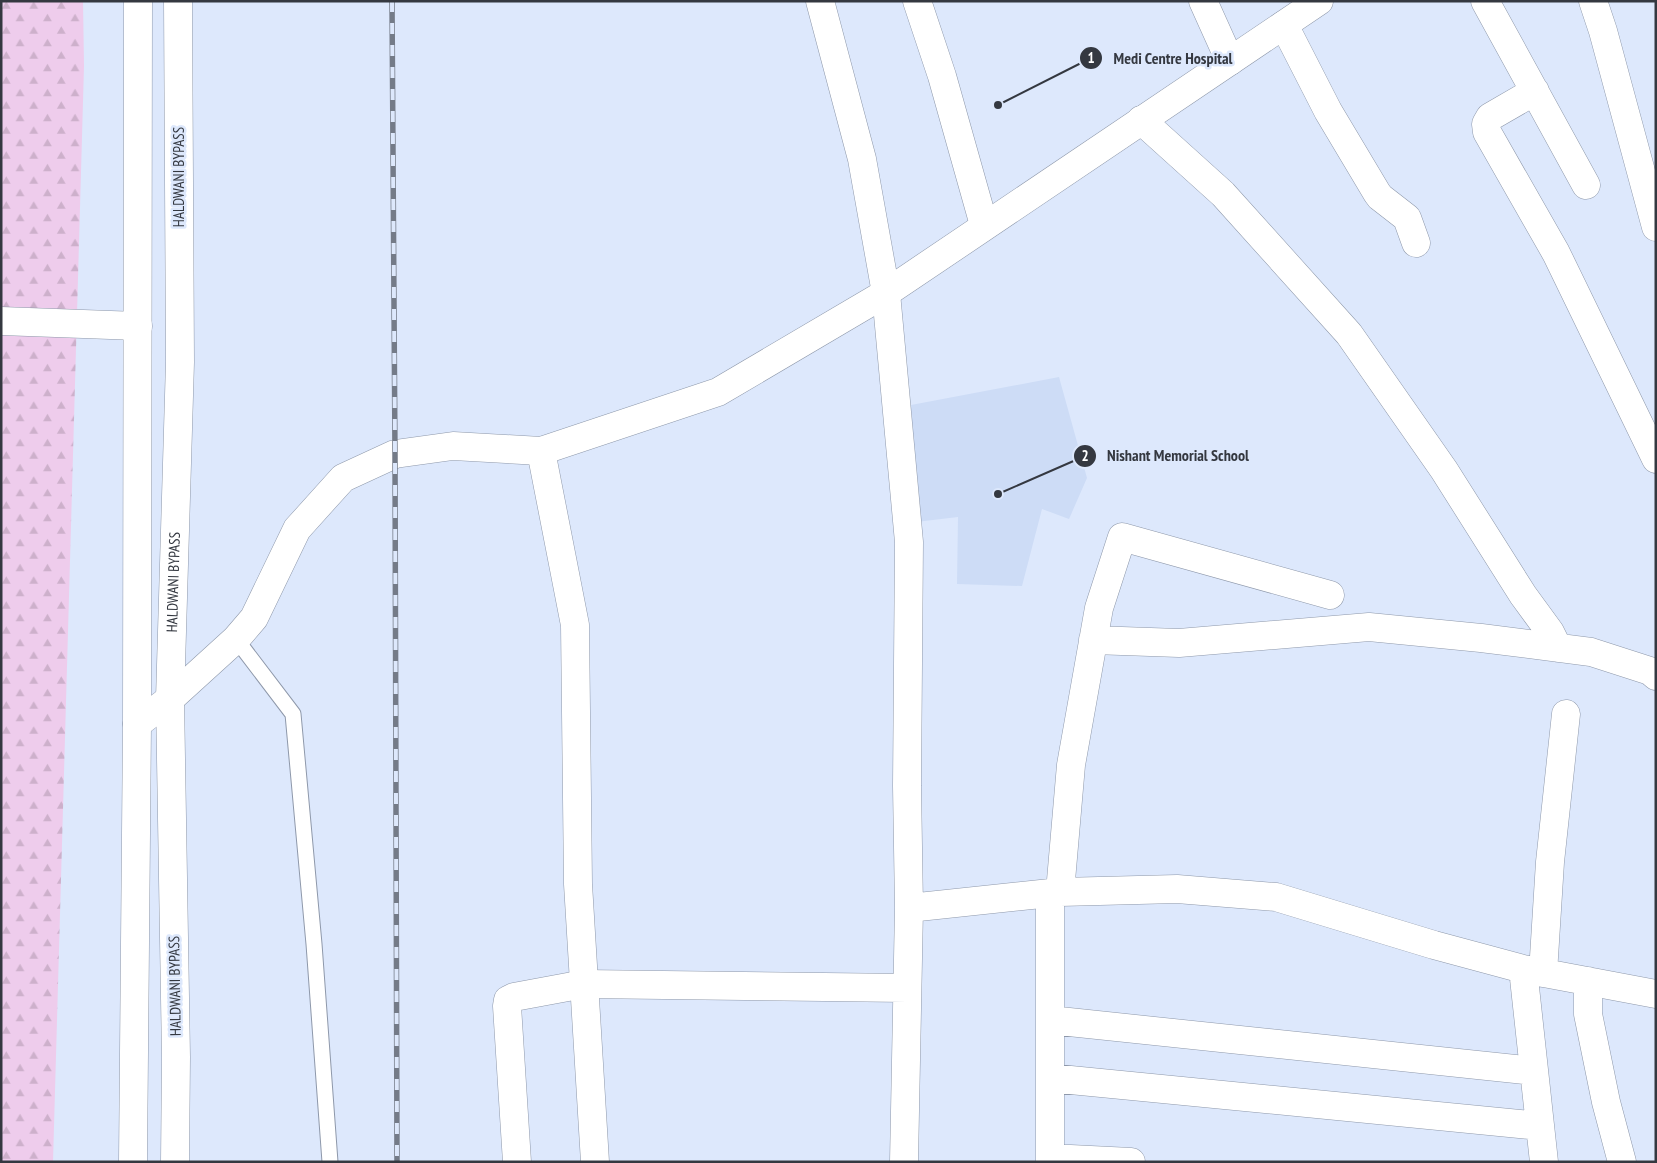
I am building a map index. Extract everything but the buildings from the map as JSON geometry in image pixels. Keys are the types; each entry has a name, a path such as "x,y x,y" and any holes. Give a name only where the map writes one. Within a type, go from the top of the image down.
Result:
{"street":[{"path":"133,1162 137,724 138,1"},
{"name":"HALDWANI BYPASS","path":"175,1162 176,1057 170,699 180,362 178,1"},
{"path":"820,1 862,159 886,293 909,542 907,786 909,908 904,1162"},
{"path":"917,1 942,76 984,225"},
{"path":"1203,1 1230,61"},
{"path":"137,724 170,699 236,639 254,618 297,528 343,478 395,454 453,446 541,451 718,392 886,293 984,225 1319,1"},
{"path":"1485,1 1586,185"},
{"path":"1593,1 1603,31 1656,227"},
{"path":"1284,25 1328,111 1377,193 1407,218 1416,243"},
{"path":"1535,91 1490,117 1486,124 1487,132 1556,253 1656,459"},
{"path":"1141,120 1223,194 1349,334 1444,470 1523,595 1550,632 1558,648"},
{"path":"1,321 138,326"},
{"path":"541,451 575,625 578,884 595,1162"},
{"path":"1131,1162 1050,1160 1050,1020 1055,892 1071,766 1099,608 1122,537 1330,595"},
{"path":"1094,640 1179,643 1370,627 1591,652 1650,671 1656,676"},
{"path":"1544,1162 1534,1071 1533,971 1550,862 1566,714"},
{"path":"909,908 1055,892 1177,889 1276,897 1434,945 1533,971 1656,994"},
{"path":"1588,982 1588,1014 1606,1102 1622,1162"},
{"path":"517,1162 507,1006 508,1000 514,997 584,984 907,988"},
{"path":"1050,1020 1534,1071"},
{"path":"1050,1078 1540,1126"}],"lane":[{"path":"236,639 293,714 314,944 330,1162"}],"shaded area":[{"path":"1059,377 1087,478 1069,519 1042,509 1022,586 957,584 958,517 916,522 911,405"}],"green space":[{"path":"1,1 83,1 84,66 53,1162 1,1162"}],"railway":[{"path":"392,1 397,1162"}],"place":[{"name":"Medi Centre Hospital","path":"998,105"},
{"name":"Nishant Memorial School","path":"998,494"}]}
